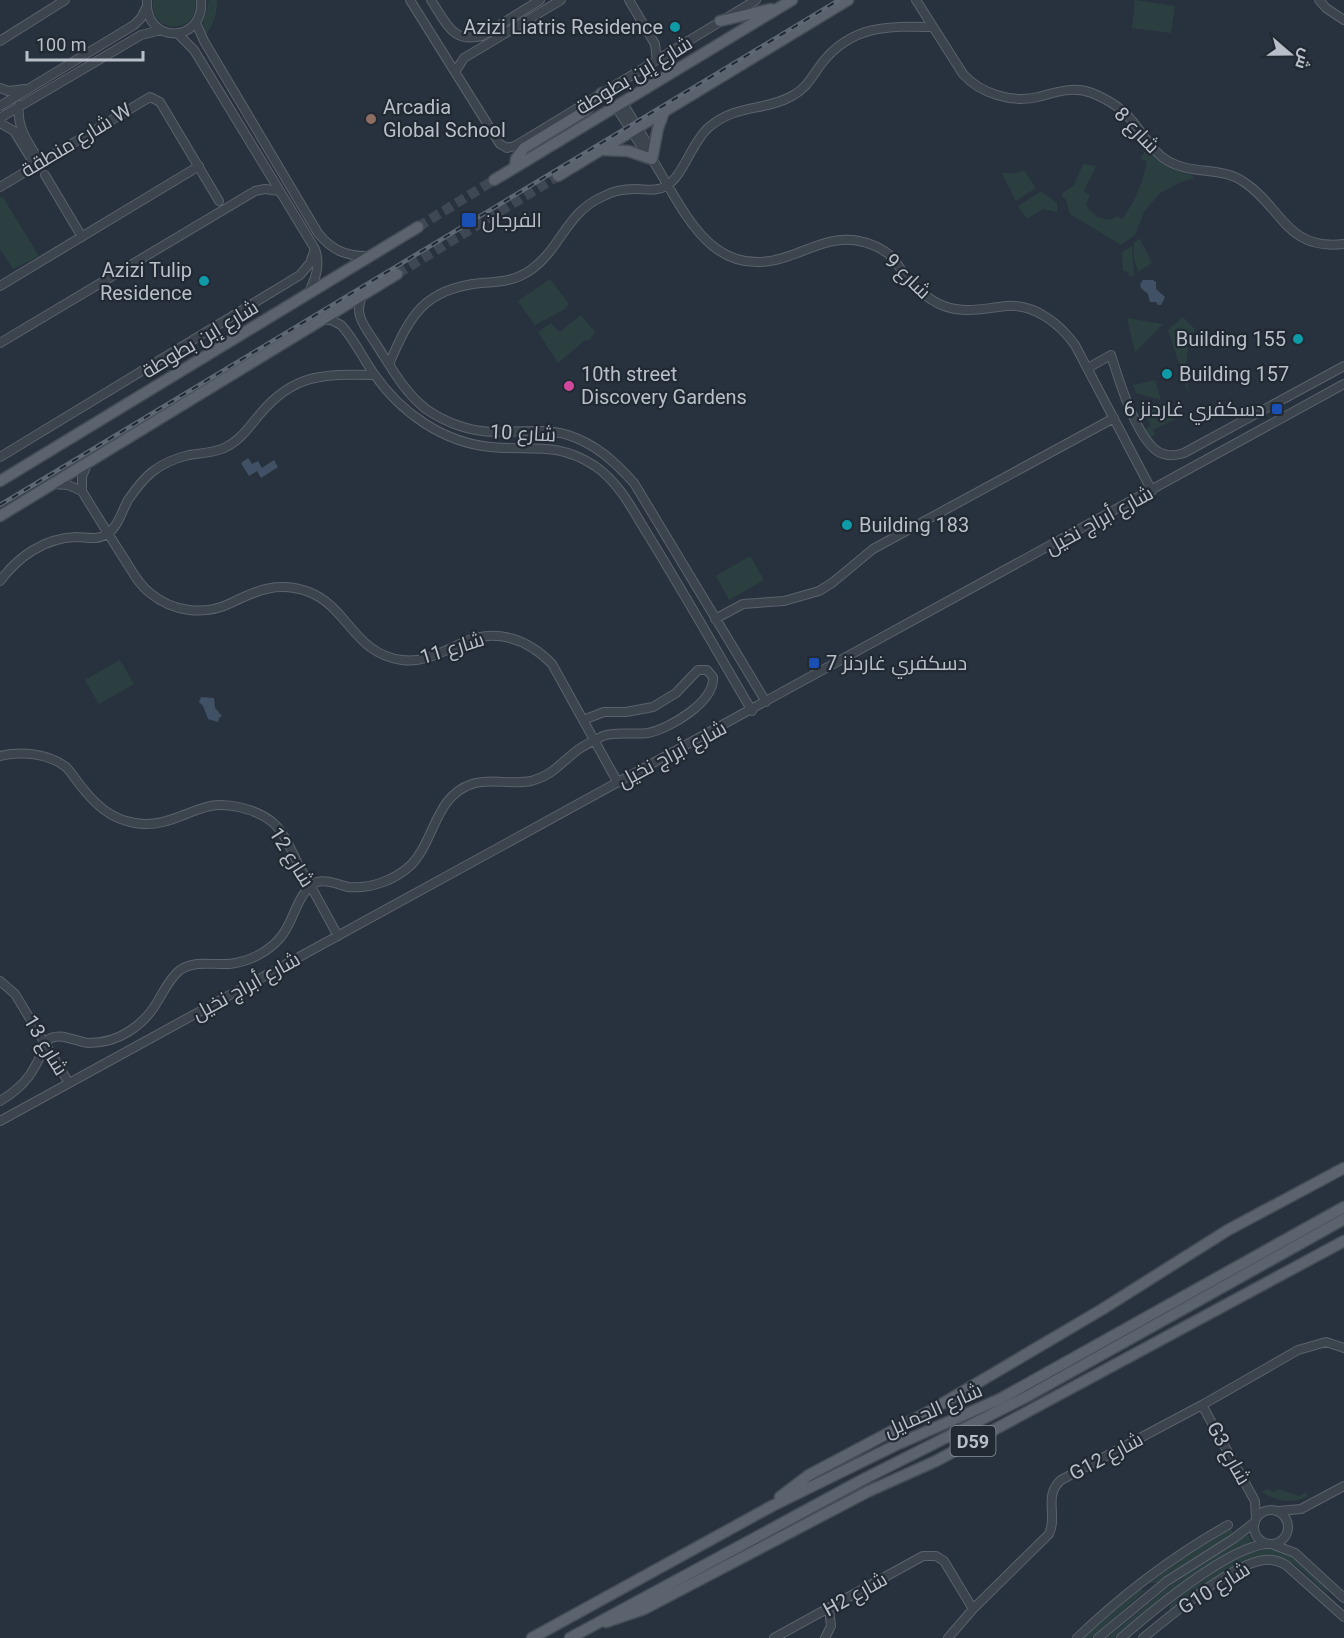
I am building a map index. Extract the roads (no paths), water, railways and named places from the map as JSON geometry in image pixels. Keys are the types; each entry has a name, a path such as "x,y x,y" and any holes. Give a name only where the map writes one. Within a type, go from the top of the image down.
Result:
{"main road":[{"path":"558,176 848,0"},
{"path":"720,21 788,3"},
{"name":"شارع إبن بطوطة","path":"494,180 788,3"},
{"path":"515,167 516,159 524,148 585,111 602,93"},
{"path":"600,151 628,151 652,159 658,128 664,112"},
{"name":"شارع إبن بطوطة","path":"0,481 418,227"},
{"path":"0,516 397,274"},
{"name":"D59","path":"772,1506 781,1496 809,1475 928,1412 1101,1310 1206,1243 1344,1168"},
{"name":"شارع الجمايل","path":"570,1638 862,1480 1004,1409 1081,1360 1344,1207"},
{"name":"شارع الجمايل","path":"532,1638 772,1506 896,1445 1000,1400 1081,1360 1344,1219"},
{"name":"D59","path":"594,1624 612,1621 644,1609 848,1502 936,1461 1344,1240"}],"street":[{"path":"0,41 65,0"},
{"path":"0,118 141,35 161,30 177,33 188,30 196,23 201,12 202,0"},
{"path":"411,0 500,144 507,148 515,146 756,0"},
{"path":"431,0 450,30 462,37 474,38 482,36 540,0"},
{"path":"455,72 464,58 561,0"},
{"path":"629,0 655,44 657,60"},
{"name":"شارع 8","path":"916,0 963,74 983,90 996,95 1023,99 1070,90 1082,90 1094,94 1120,109 1154,149 1170,161 1188,169 1228,174 1241,180 1255,189 1292,231 1316,243 1344,244"},
{"path":"1319,0 1326,8 1344,20"},
{"path":"147,4 151,21 161,30"},
{"path":"0,106 134,25 141,18 147,4"},
{"path":"196,23 202,37 318,233 332,247 341,252 351,255 371,255"},
{"path":"389,364 403,331 413,315 435,296 457,287 498,283 521,276 541,262 574,216 596,200 614,192 636,189 653,190 669,185 696,141 712,125 730,114 775,103 794,95 811,81 820,65 847,40 881,27 933,27"},
{"path":"177,33 194,50 315,249 318,271 308,295"},
{"path":"655,44 670,53"},
{"path":"447,59 464,58"},
{"path":"0,88 8,91 29,88"},
{"name":"شارع منطقة W","path":"0,187 145,98 153,97 160,102 199,166"},
{"path":"19,105 20,128 38,164"},
{"name":"شارع 9","path":"620,105 635,129 645,152 652,159 698,232 711,246 728,255 744,261 770,261 827,241 861,242 872,245 892,257 920,292 944,306 973,311 1017,306 1054,322 1066,332 1088,368 1152,491"},
{"path":"0,123 14,131 38,164"},
{"path":"0,286 199,166 219,201"},
{"path":"45,175 82,237"},
{"path":"0,343 255,191 279,191"},
{"path":"0,457 300,274 310,263 315,249"},
{"name":"شارع 10","path":"363,294 359,304 359,315 395,375 415,400 439,417 471,429 494,432 544,431 568,435 604,453 617,463 634,483 766,702"},
{"name":"شارع 10","path":"320,320 332,320 341,325 374,375 402,407 434,429 470,443 489,447 556,449 597,467 612,480 702,625 752,711"},
{"path":"384,356 395,351"},
{"path":"1088,368 1111,355 1125,397 1141,430 1156,450 1170,455 1184,453 1344,366"},
{"path":"0,581 20,558 46,543 75,537 95,539 108,534 137,486 151,472 177,459 215,452 232,444 282,392 313,377 330,374 374,375"},
{"name":"شارع أبراج نخيل","path":"0,1121 752,711 1344,384"},
{"path":"402,407 408,401 415,400"},
{"path":"716,619 743,604 784,601 819,591 844,574 873,549 1114,418"},
{"path":"54,484 68,485 82,491 82,477 87,464"},
{"name":"شارع 11","path":"82,491 136,578 147,592 168,605 192,611 218,610 262,589 293,588 319,596 331,604 361,641 371,649 392,658 414,660 427,658 472,638 482,636 507,636 519,640 541,653 552,664 618,783"},
{"path":"702,625 716,637 720,635 721,628"},
{"path":"0,1101 18,1090 27,1081 49,1039 54,1036 89,1043 116,1038 128,1032 150,1013 172,977 181,970 202,963 228,964 256,956 280,939 289,927 302,899 311,887 321,881 349,887 366,887 382,883 398,875 422,851 442,808 460,790 472,784 490,781 518,782 544,777 562,766 580,749 606,735 632,735 670,726 686,716 700,702 714,682 711,673 698,669 676,693 653,707 626,712 604,712 583,720"},
{"name":"شارع 12","path":"0,756 31,754 58,763 67,768 99,807 121,820 135,823 163,823 207,806 230,806 252,812 272,822 279,829 338,936"},
{"name":"شارع 13","path":"0,981 15,994 69,1083"},
{"name":"G12 شارع","path":"948,1638 973,1609 1049,1534 1053,1522 1051,1495 1056,1484 1298,1350 1326,1342 1344,1346"},
{"name":"G3 شارع","path":"1202,1405 1255,1501 1255,1521"},
{"path":"1344,1486 1301,1509 1265,1511 1255,1521 1255,1533 1258,1538 1295,1553 1344,1598"},
{"name":"G3 شارع","path":"1255,1501 1274,1510"},
{"path":"1269,1544 1282,1541 1301,1509"},
{"path":"1274,1510 1286,1518 1295,1553"},
{"name":"G10 شارع","path":"1098,1638 1158,1588 1233,1539 1255,1521"},
{"path":"1077,1638 1137,1585 1178,1554 1228,1525"},
{"name":"G10 شارع","path":"1121,1638 1168,1599 1236,1554 1253,1546 1269,1544"},
{"name":"H2 شارع","path":"774,1638 923,1556 936,1556 947,1565 973,1609"},
{"name":"G10 شارع","path":"1143,1638 1221,1580 1264,1560 1287,1564 1344,1617"},
{"path":"1137,1585 1158,1588"},
{"path":"1331,1605 1335,1590"},
{"path":"1161,1624 1168,1599"},
{"path":"825,1638 831,1626 829,1609"}],"water":[{"path":"1143,280 1156,282 1156,289 1165,297 1161,305 1150,302 1148,294 1141,288 1140,284"},
{"path":"248,458 252,464 258,461 262,468 274,460 278,467 261,478 257,471 249,476 241,463"},
{"path":"201,697 214,698 215,708 222,716 218,722 208,719 199,702"}],"tunnel":[{"path":"397,274 558,176"},
{"path":"418,227 494,180"}],"railway":[{"path":"0,505 839,0"}],"place":[{"name":"Azizi Liatris Residence","path":"675,27"},
{"name":"Arcadia Global School","path":"371,119"},
{"name":"الفرجان","path":"469,220"},
{"name":"Azizi Tulip Residence","path":"204,281"},
{"name":"Building 155","path":"1298,339"},
{"name":"Building 157","path":"1167,374"},
{"name":"10th street Discovery Gardens","path":"569,386"},
{"name":"دسكفري غاردنز 6","path":"1277,409"},
{"name":"Building 183","path":"847,525"},
{"name":"دسكفري غاردنز 7","path":"814,663"}]}
